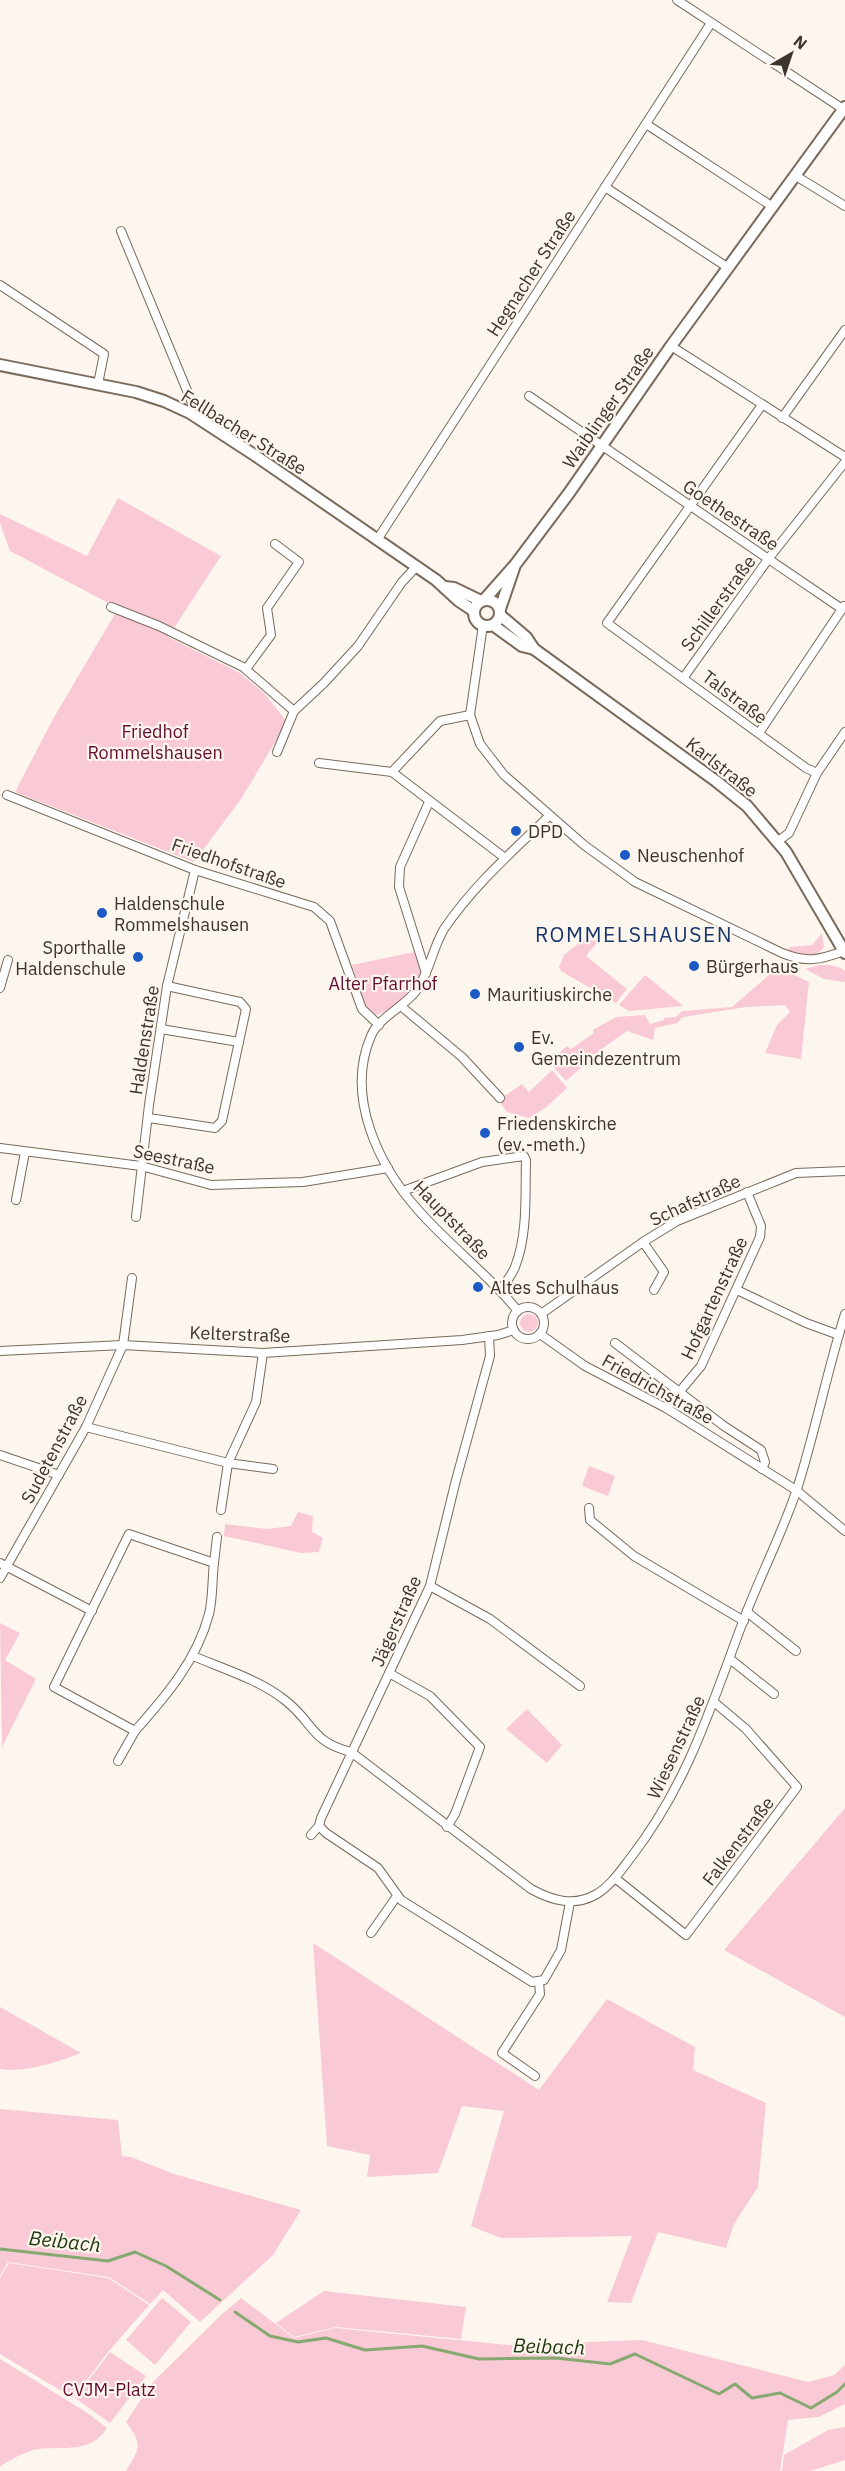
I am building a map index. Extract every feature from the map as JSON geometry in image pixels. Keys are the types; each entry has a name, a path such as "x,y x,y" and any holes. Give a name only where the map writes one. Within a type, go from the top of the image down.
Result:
{"main road":[{"name":"Waiblinger Straße","path":"480,604 515,565 727,267 844,108"},
{"name":"Fellbacher Straße","path":"0,365 98,384 164,401 190,413 445,586 454,588 480,604 494,602 500,612"},
{"name":"Waiblinger Straße","path":"488,625 500,612 515,565"},
{"path":"480,604 478,622 488,625"},
{"name":"Karlstraße","path":"500,612 526,637 534,649 747,806 778,841 807,885 844,952"},
{"name":"Karlstraße","path":"488,625 522,646 534,649"}],"street":[{"path":"677,0 844,108"},
{"name":"Hegnacher Straße","path":"377,540 711,23"},
{"path":"646,124 773,207"},
{"path":"796,176 845,206"},
{"path":"605,187 727,267"},
{"path":"121,231 194,405 190,413"},
{"path":"0,285 105,354 98,384"},
{"path":"782,418 845,330"},
{"path":"671,346 845,457"},
{"name":"Goethestraße","path":"529,396 844,607"},
{"path":"690,506 762,405"},
{"name":"Schillerstraße","path":"684,677 769,558 845,462"},
{"name":"Talstraße","path":"690,506 607,623 806,768 817,773"},
{"path":"246,669 271,635 267,608 299,562 274,544"},
{"path":"277,752 294,711 358,646 402,582 417,566"},
{"path":"111,607 159,626 246,669 294,711"},
{"path":"759,734 844,607"},
{"path":"488,625 470,715 480,744 504,775 589,849 635,882 756,941 802,960 820,960 844,952"},
{"path":"392,772 440,721 470,715"},
{"path":"778,841 789,833 817,773 845,732"},
{"path":"319,763 392,772 505,858"},
{"name":"Friedhofstraße","path":"7,795 195,870 314,907 330,921 362,1009 380,1025"},
{"path":"426,973 399,886 400,867 429,801"},
{"name":"Hauptstraße","path":"518,1311 419,1211 403,1191 388,1168 364,1114 362,1080 372,1033 402,1007 416,991 426,973 434,946 443,931 505,858 549,816"},
{"name":"Haldenstraße","path":"136,1217 141,1166 167,986 195,870"},
{"path":"0,988 8,960"},
{"path":"149,1118 215,1128 222,1121 246,1009 240,1002 167,986"},
{"path":"402,1007 462,1056 500,1098"},
{"path":"161,1029 239,1042"},
{"name":"Seestraße","path":"0,1148 141,1166 211,1185 303,1182 388,1168"},
{"path":"16,1200 25,1152"},
{"path":"403,1191 482,1162 524,1156 526,1160 520,1251 514,1269 500,1291"},
{"name":"Schafstraße","path":"542,1314 676,1221 796,1173 845,1171"},
{"name":"Hofgartenstraße","path":"666,1408 701,1366 760,1237 761,1226 747,1192"},
{"path":"643,1242 664,1272 654,1290"},
{"path":"123,1345 132,1278"},
{"path":"737,1290 806,1323 839,1335"},
{"path":"525,1307 542,1314 544,1322 540,1334 534,1338 520,1337 514,1330 513,1318 525,1307"},
{"name":"Wiesenstraße","path":"570,1902 593,1896 615,1878 654,1828 668,1804 714,1702 796,1490 845,1314"},
{"name":"Kelterstraße","path":"0,1351 123,1345 263,1353 489,1336 514,1330"},
{"name":"Friedrichstraße","path":"540,1334 585,1366 666,1408 796,1490 845,1531"},
{"name":"Jägerstraße","path":"311,1835 319,1826 351,1752 430,1586 490,1356 489,1336"},
{"name":"Friedrichstraße","path":"615,1343 724,1426 761,1450 765,1456 762,1469"},
{"name":"Sudetenstraße","path":"0,1578 4,1565 86,1427 123,1345"},
{"path":"221,1510 228,1463 256,1402 263,1353"},
{"path":"86,1427 228,1463 273,1469"},
{"path":"0,1455 59,1475"},
{"path":"589,1508 590,1521 634,1556 744,1621"},
{"path":"135,1731 54,1687 129,1534 214,1563"},
{"path":"118,1761 135,1731 169,1692 194,1656 209,1613 217,1538"},
{"path":"4,1565 92,1611"},
{"path":"430,1586 490,1619 580,1686"},
{"path":"747,1612 796,1652"},
{"path":"194,1656 247,1678 279,1695 296,1709 323,1742 351,1752 531,1889 546,1897 570,1902 558,1959 549,1975 538,1982 524,1978 397,1896 378,1868 319,1826"},
{"path":"730,1659 774,1694"},
{"path":"389,1673 430,1696 480,1747 455,1814 447,1827"},
{"name":"Falkenstraße","path":"615,1878 686,1935 797,1787 746,1729 714,1702"},
{"path":"371,1933 397,1896"},
{"path":"535,2076 502,2053 540,1994 538,1982"}],"green space":[{"path":"118,498 221,556 172,631 112,605 10,551 0,523 0,514 87,556"},
{"name":"Friedhof Rommelshausen","path":"116,612 169,634 168,637 240,673 265,694 287,722 241,799 194,862 15,792 53,719"},
{"path":"592,933 599,940 586,956 627,989 616,1003 561,971 559,967 564,955"},
{"path":"822,933 824,947 817,953 802,954 787,950 790,947 812,945"},
{"name":"Alter Pfarrhof","path":"414,952 422,973 397,1004 376,1015 366,1006 352,965"},
{"path":"819,965 842,969 845,971 845,982 824,979 805,969"},
{"path":"778,967 809,982 801,1059 765,1053 777,1025 790,1012 785,1005 746,1007 683,1017 677,1023 655,1028 653,1040 627,1031 603,1048 566,1081 549,1062 567,1046 571,1049 594,1033 593,1030 616,1017 645,1015 650,1024 664,1020 664,1018 676,1017 682,1011 732,1007"},
{"path":"645,975 683,1006 629,1011 619,1005"},
{"path":"552,1070 567,1088 545,1108 529,1118 507,1112 501,1104 503,1097 522,1084 529,1092"},
{"path":"529,1314 535,1317 538,1323 535,1329 529,1332 523,1329 520,1323 523,1317"},
{"path":"589,1466 615,1476 608,1496 582,1486"},
{"path":"298,1512 313,1516 312,1532 323,1538 319,1552 301,1553 224,1536 225,1524 267,1529 291,1526"},
{"path":"0,1623 20,1633 5,1660 36,1679 2,1747"},
{"path":"527,1709 562,1745 547,1763 506,1729"},
{"path":"845,1808 845,2017 724,1950"},
{"path":"313,1943 539,2090 607,1999 695,2047 693,2070 766,2103 758,2187 734,2224 726,2248 658,2232 631,2303 607,2302 632,2236 501,2238 471,2226 504,2111 462,2106 438,2173 367,2177 370,2155 327,2146"},
{"path":"0,2007 81,2053 31,2068 0,2069"},
{"path":"0,2109 118,2120 122,2156 131,2157 174,2174 301,2210 273,2255 200,2322 163,2290 150,2304 109,2277 8,2262 0,2276"},
{"path":"9,2263 108,2278 149,2305 108,2352 73,2398 0,2354 0,2278"},
{"path":"324,2291 466,2307 461,2339 336,2327 294,2337 276,2323"},
{"path":"162,2298 191,2322 155,2365 126,2340"},
{"path":"241,2298 294,2338 335,2328 508,2345 642,2340 808,2382 834,2375 845,2365 845,2404 819,2417 788,2420 780,2471 126,2471 138,2446 126,2422 152,2383"},
{"name":"CVJM-Platz","path":"110,2352 146,2376 110,2423 75,2398"},
{"path":"0,2359 86,2412 107,2428 101,2436 85,2445 33,2450 0,2467"},
{"path":"845,2427 845,2460 810,2471 782,2471 784,2455 828,2430"}],"waterway":[{"name":"Beibach","path":"0,2249 108,2261 135,2252 166,2266 220,2300"},
{"name":"Beibach","path":"235,2312 270,2336 298,2342 326,2338 365,2350 422,2346 479,2359 556,2358 610,2364 635,2354 719,2394 735,2384 752,2398 780,2393 811,2408 837,2392 845,2384"}],"place":[{"name":"DPD","path":"516,831"},
{"name":"Neuschenhof","path":"625,855"},
{"name":"Haldenschule Rommelshausen","path":"102,913"},
{"name":"Sporthalle Haldenschule","path":"138,957"},
{"name":"Bürgerhaus","path":"694,966"},
{"name":"Mauritiuskirche","path":"475,994"},
{"name":"Ev. Gemeindezentrum","path":"519,1047"},
{"name":"Friedenskirche (ev.-meth.)","path":"485,1133"},
{"name":"Altes Schulhaus","path":"478,1287"}],"district":[{"name":"ROMMELSHAUSEN","path":"634,934"}]}
